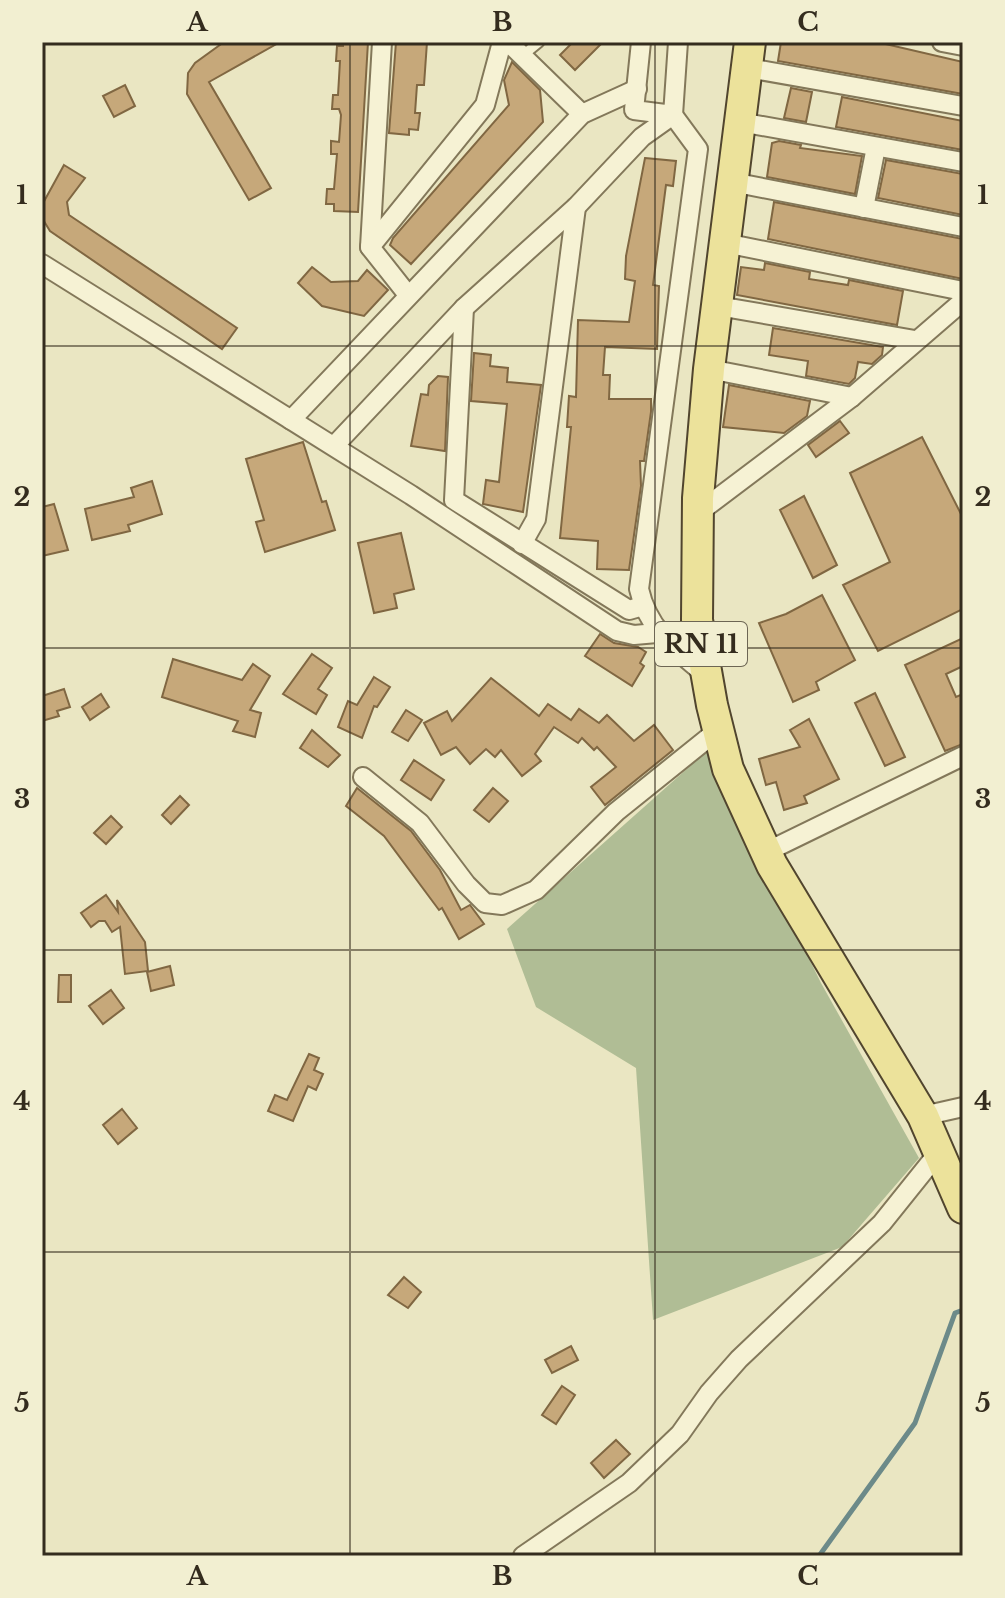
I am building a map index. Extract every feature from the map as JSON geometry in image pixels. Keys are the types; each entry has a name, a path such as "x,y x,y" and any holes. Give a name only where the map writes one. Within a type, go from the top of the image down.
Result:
{"main road":[{"name":"RN 11","path":"749,55 709,369 698,513 697,620 707,676 728,769 766,852 923,1116 953,1177"}],"street":[{"path":"382,42 370,247 408,295"},
{"path":"370,247 485,105 505,42 582,114"},
{"path":"641,42 634,110 673,115"},
{"path":"678,42 673,115 698,149 639,589 643,606 657,633 707,676"},
{"path":"942,42 963,46"},
{"path":"749,55 963,106"},
{"path":"291,420 582,114 637,89"},
{"path":"334,446 464,308 576,207 642,137 673,115"},
{"path":"740,122 963,162"},
{"path":"864,208 876,147"},
{"path":"732,182 963,227"},
{"path":"522,544 536,519 576,207"},
{"path":"725,243 963,291"},
{"path":"42,264 334,446 617,631 634,635 657,633"},
{"path":"698,513 852,397 963,301"},
{"path":"718,306 915,340"},
{"path":"464,308 454,500 629,610 643,606"},
{"path":"709,369 852,397"},
{"path":"634,635 643,606"},
{"path":"363,777 420,823 466,884 485,903 502,905 536,890 616,812 718,730"},
{"path":"766,852 963,756"},
{"path":"923,1116 963,1107"},
{"path":"523,1556 629,1483 680,1434 709,1393 739,1359 882,1223 953,1177"}],"lane":[{"path":"522,56 539,42"}],"green space":[{"path":"707,751 821,983 919,1158 842,1247 653,1320 636,1068 536,1007 507,929"}],"building":[{"path":"224,42 280,42 209,82 271,188 249,200 187,94 188,73 195,63"},
{"path":"343,42 368,42 358,212 334,211 334,204 326,204 327,189 334,189 337,154 331,154 331,141 339,142 341,115 339,109 332,109 333,95 338,95 340,61 336,61 337,46 343,46"},
{"path":"396,42 427,42 424,85 417,85 415,113 420,113 418,130 409,129 409,135 389,133"},
{"path":"573,42 603,42 575,70 560,55"},
{"path":"781,42 877,42 963,62 963,94 778,61"},
{"path":"512,62 540,90 543,122 411,264 390,245 393,238 509,105 504,80"},
{"path":"125,85 135,106 114,117 103,96"},
{"path":"791,88 812,92 806,122 784,118"},
{"path":"842,97 963,121 963,150 836,127"},
{"path":"779,141 801,145 800,148 862,156 855,194 767,177 772,143"},
{"path":"645,158 676,161 673,186 666,185 653,285 659,286 657,349 605,347 603,375 610,375 609,399 651,399 651,412 644,461 640,461 641,486 629,570 597,569 598,541 560,538 571,427 567,427 569,396 576,397 578,320 629,322 635,281 625,279 626,256"},
{"path":"886,160 963,174 963,215 878,198"},
{"path":"64,165 85,178 67,202 69,215 237,328 222,349 50,231 42,218 42,205"},
{"path":"774,202 963,239 963,279 768,239"},
{"path":"765,263 810,272 809,279 848,285 849,280 903,291 897,325 737,295 741,267 764,270"},
{"path":"312,267 331,282 358,281 367,270 388,290 364,316 322,306 298,283"},
{"path":"773,328 883,347 882,355 872,364 858,362 855,378 849,384 806,376 808,361 769,355"},
{"path":"474,353 491,355 490,366 508,368 507,382 541,385 523,512 483,504 486,480 499,482 507,404 471,401"},
{"path":"438,376 448,377 445,451 411,446 421,394 428,395 429,385"},
{"path":"729,385 810,401 807,416 784,433 723,427"},
{"path":"840,421 849,433 816,457 808,445"},
{"path":"922,437 963,518 963,609 878,651 843,585 890,562 850,473"},
{"path":"303,442 322,502 326,501 335,530 265,552 256,522 264,520 246,459"},
{"path":"152,481 162,514 128,525 130,531 92,540 85,509 134,497 131,488"},
{"path":"804,496 837,565 813,578 780,510"},
{"path":"54,504 68,550 42,556 42,507"},
{"path":"401,533 414,589 394,594 397,608 374,613 358,543"},
{"path":"822,595 855,660 816,682 819,690 793,702 759,623 786,614"},
{"path":"600,634 614,643 638,647 646,652 640,663 644,666 632,686 585,656"},
{"path":"963,638 963,666 946,674 956,697 963,694 963,744 945,751 905,665"},
{"path":"312,654 332,668 318,689 327,695 316,714 283,694"},
{"path":"173,659 242,680 253,664 270,676 250,710 261,713 255,737 233,731 238,721 162,697"},
{"path":"374,677 390,687 377,707 374,706 362,738 338,727 348,701 357,705"},
{"path":"491,678 539,716 548,704 571,720 579,709 599,723 607,715 634,741 654,725 673,750 605,805 591,787 616,767 597,747 594,750 582,738 578,743 554,727 535,754 541,761 522,776 501,750 495,757 486,749 470,764 456,747 441,755 424,723 447,711 452,721"},
{"path":"64,689 70,707 57,711 59,716 42,721 42,696"},
{"path":"875,693 905,757 885,766 855,703"},
{"path":"101,694 109,707 90,720 82,707"},
{"path":"406,710 422,720 408,741 392,732"},
{"path":"809,719 839,779 804,796 807,803 784,810 776,782 766,785 759,759 800,747 790,730"},
{"path":"312,730 340,755 328,767 300,748"},
{"path":"414,760 444,780 431,800 401,780"},
{"path":"357,788 411,831 440,870 461,910 470,905 484,924 459,939 442,908 439,910 384,836 346,806"},
{"path":"493,788 508,801 489,822 474,810"},
{"path":"180,796 189,805 171,824 162,815"},
{"path":"111,816 122,827 106,844 94,833"},
{"path":"106,895 118,912 117,900 145,942 148,971 125,974 120,927 112,932 105,921 99,921 91,927 81,913"},
{"path":"170,966 174,985 151,991 147,972"},
{"path":"59,975 71,975 71,1002 58,1002"},
{"path":"111,990 124,1008 103,1024 89,1006"},
{"path":"309,1054 319,1058 314,1070 323,1074 316,1090 308,1086 293,1121 268,1111 275,1095 287,1100"},
{"path":"122,1109 137,1128 118,1144 103,1125"},
{"path":"404,1277 421,1292 408,1308 388,1295"},
{"path":"571,1346 578,1360 552,1373 545,1360"},
{"path":"562,1386 575,1395 556,1424 542,1415"},
{"path":"616,1440 630,1454 604,1478 591,1463"}],"waterway":[{"path":"819,1556 915,1423 955,1313 963,1310"}]}
